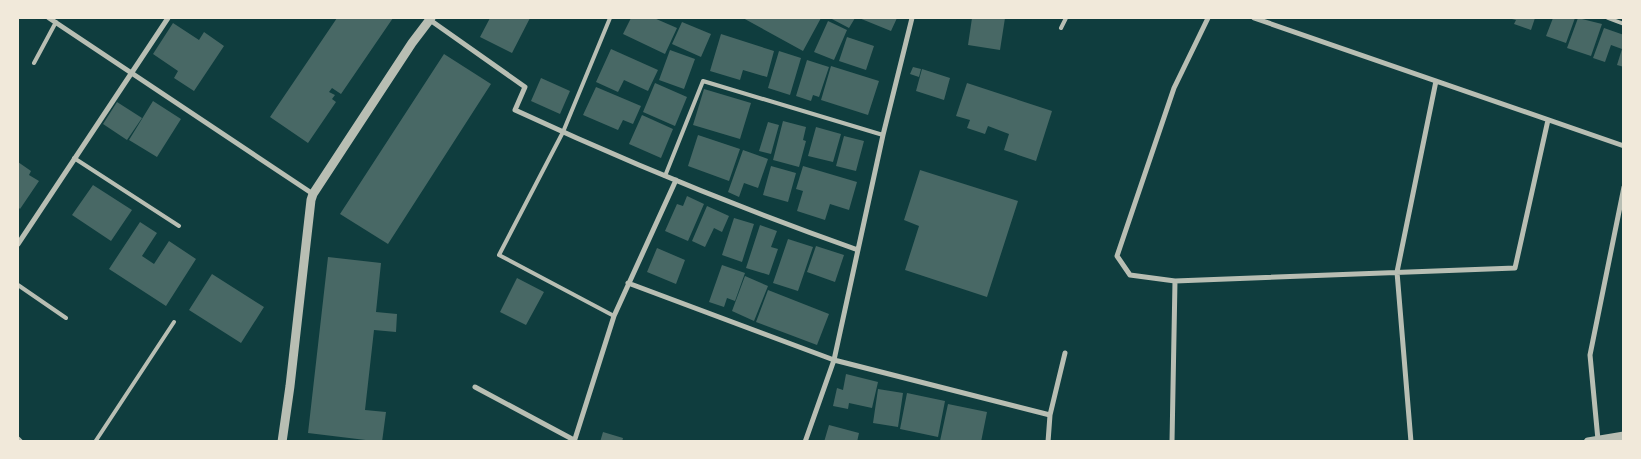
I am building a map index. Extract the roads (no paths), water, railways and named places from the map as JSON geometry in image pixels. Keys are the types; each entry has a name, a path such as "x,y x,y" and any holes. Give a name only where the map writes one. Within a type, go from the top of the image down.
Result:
{"street":[{"path":"49,18 313,194"},
{"path":"18,244 168,18"},
{"path":"806,442 834,360 883,135 912,18"},
{"path":"1208,18 1174,88 1117,256 1130,274 1175,281 1515,268 1548,120"},
{"path":"1254,18 1624,146"},
{"path":"282,442 313,194 412,43 430,19 525,87 515,110 665,176 786,225 858,250"},
{"path":"1411,442 1398,272 1436,81"},
{"path":"475,386 574,440 614,316 676,180"},
{"path":"1598,440 1590,355 1624,187"},
{"path":"1172,442 1175,281"},
{"path":"628,283 834,360 1050,415"},
{"path":"1048,442 1050,415 1065,354"},
{"path":"1588,442 1624,436"},
{"path":"18,439 21,442"}],"lane":[{"path":"610,18 563,132 499,255 614,316"},
{"path":"1061,28 1066,18"},
{"path":"1608,18 1624,24"},
{"path":"34,63 56,22"},
{"path":"665,176 703,81 883,135"},
{"path":"74,158 179,226"},
{"path":"18,285 66,318"},
{"path":"95,442 174,322"}]}
